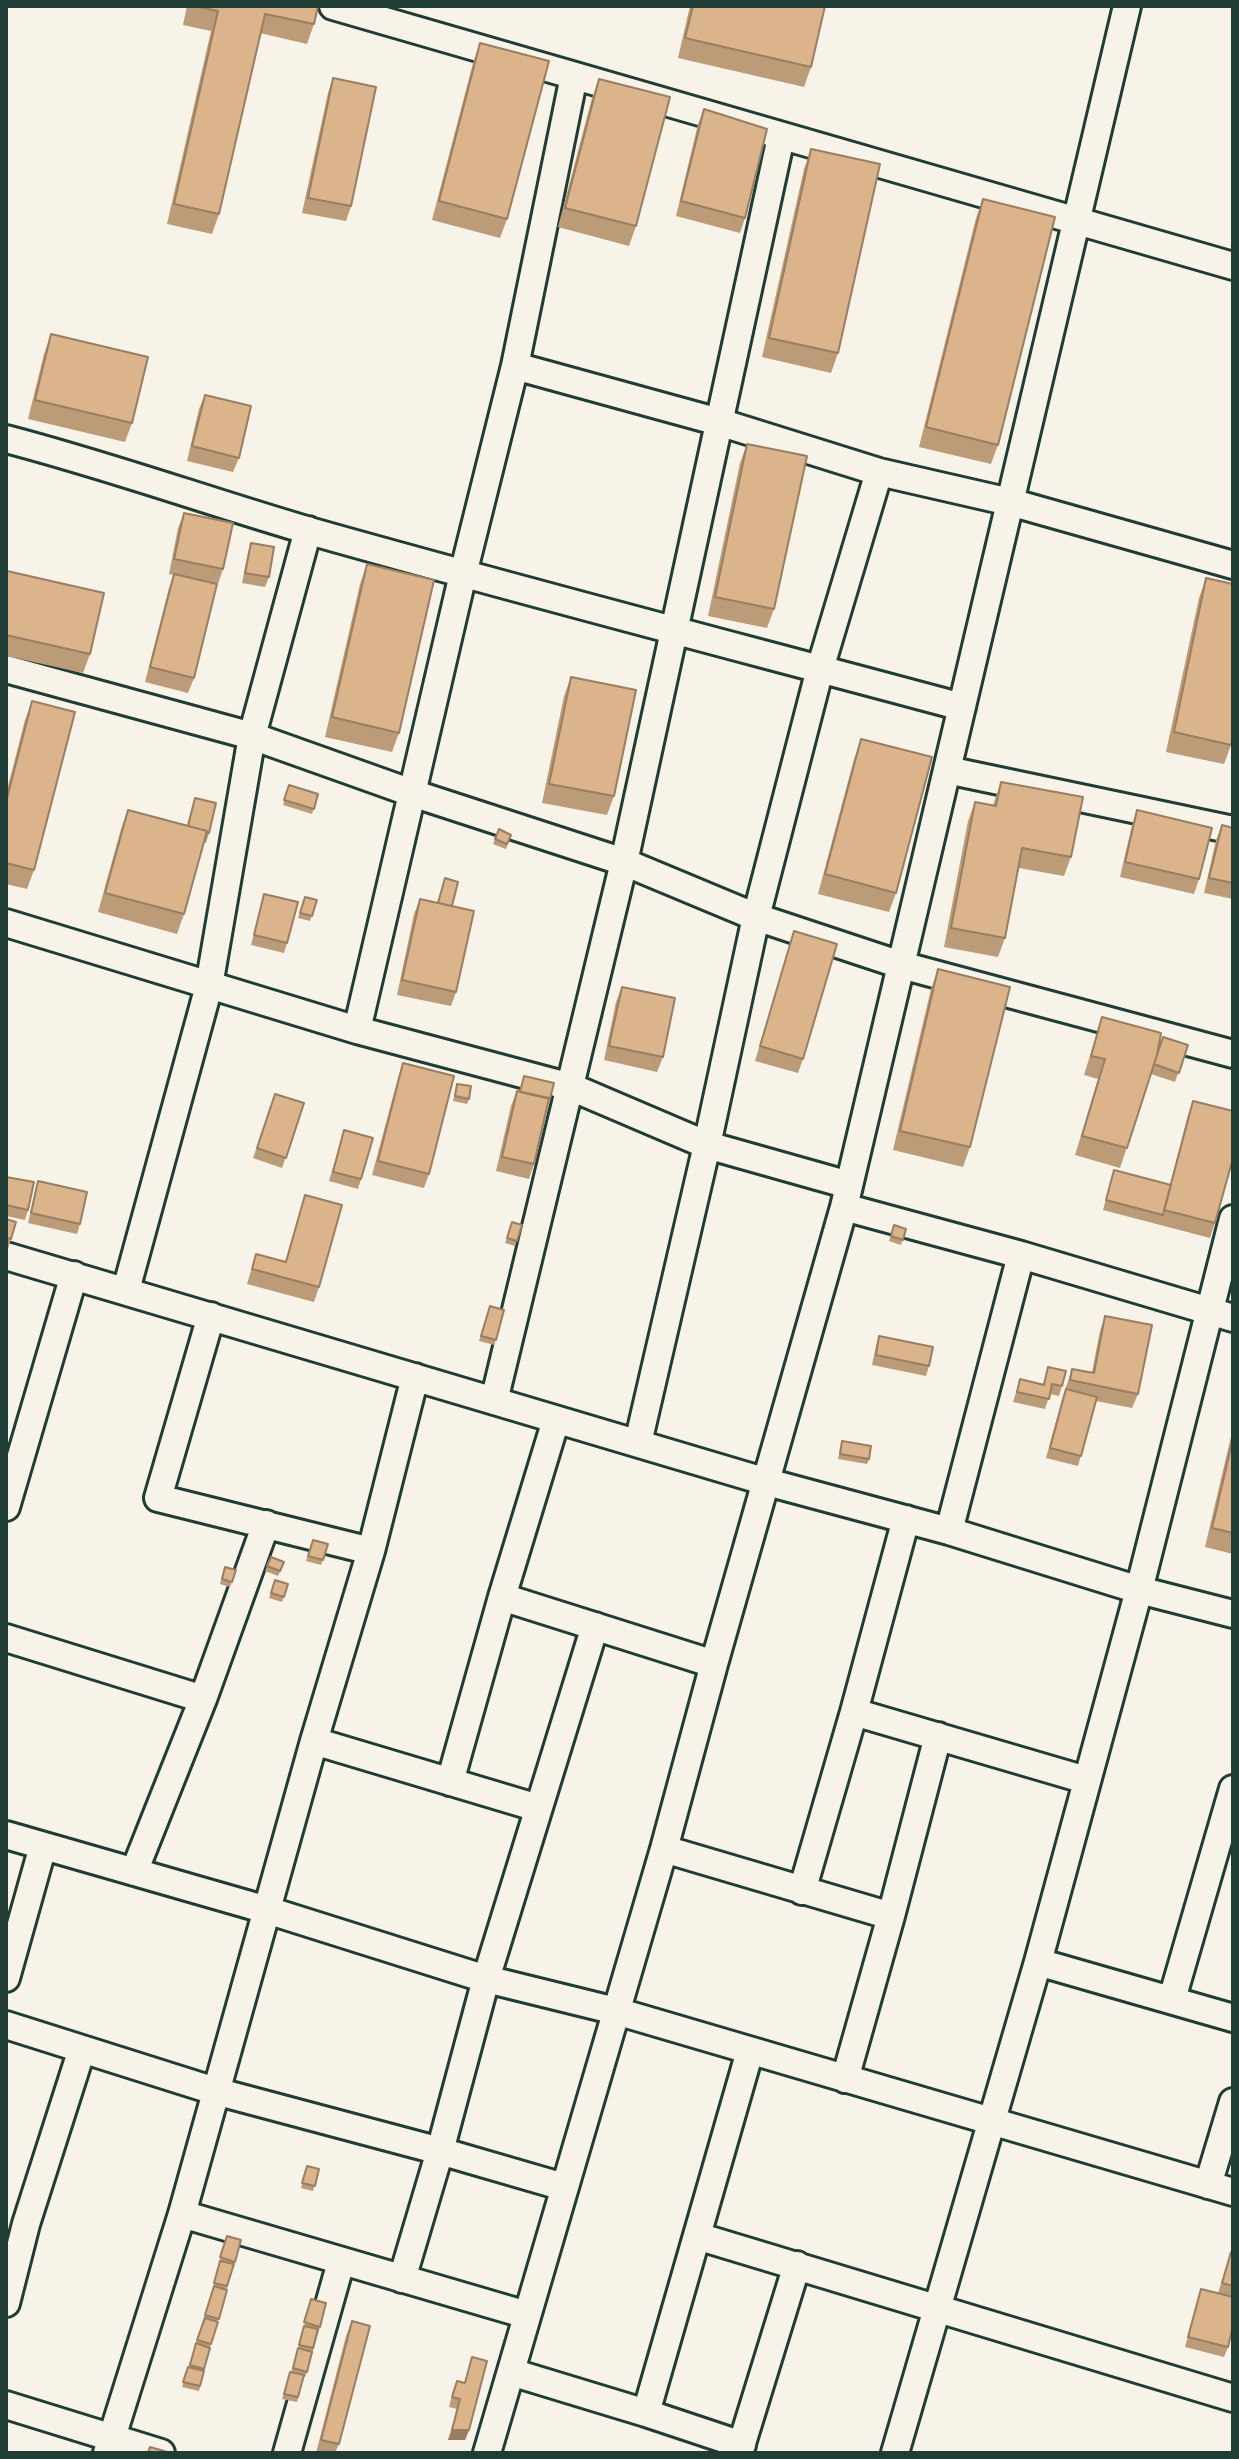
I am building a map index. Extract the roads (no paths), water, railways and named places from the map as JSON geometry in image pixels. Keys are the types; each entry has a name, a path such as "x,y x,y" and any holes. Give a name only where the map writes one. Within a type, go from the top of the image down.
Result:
{"street":[{"path":"333,6 1233,266"},
{"path":"487,2453 664,1849 846,1196 1127,6"},
{"path":"357,1030 463,574 515,366 574,76"},
{"path":"494,1401 624,862 781,137"},
{"path":"515,366 719,422 879,472 1010,502 1233,565"},
{"path":"6,439 463,574 962,707"},
{"path":"638,1443 756,917 820,669 879,472"},
{"path":"126,1290 209,986 252,736 308,530"},
{"path":"6,669 252,736 412,793 624,862 756,917 901,965 1233,1054"},
{"path":"947,770 1233,830"},
{"path":"6,923 357,1030 571,1087 707,1145 846,1196 1021,1255 1221,1315"},
{"path":"895,2453 1038,1962 1139,1590 1221,1315 1233,1219"},
{"path":"949,1531 1021,1255"},
{"path":"6,1256 767,1482 949,1531 1139,1590 1233,1614"},
{"path":"6,1507 13,1456 74,1275"},
{"path":"211,1316 158,1498 371,1551"},
{"path":"109,2446 182,2214 314,1741 371,1551 415,1377"},
{"path":"450,1782 556,1420"},
{"path":"802,1891 906,1519"},
{"path":"134,1872 203,1699 266,1524"},
{"path":"502,1597 714,1664"},
{"path":"402,2279 486,1979 595,1626"},
{"path":"6,1638 203,1699"},
{"path":"854,1712 1086,1780"},
{"path":"845,2079 938,1736"},
{"path":"314,1741 538,1808"},
{"path":"1172,1999 1229,1820 1233,1789"},
{"path":"6,1835 267,1910 486,1979 616,2011 1220,2188 1233,2102"},
{"path":"6,1978 43,1846"},
{"path":"664,1849 891,1916"},
{"path":"1038,1962 1233,2018"},
{"path":"6,2025 215,2091 564,2187"},
{"path":"6,2303 16,2221 82,2049"},
{"path":"646,2413 750,2051"},
{"path":"182,2214 527,2315"},
{"path":"697,2236 1233,2398"},
{"path":"287,2453 341,2262"},
{"path":"511,2372 646,2413 740,2449 797,2265"},
{"path":"6,2405 109,2446 161,2453"}]}
